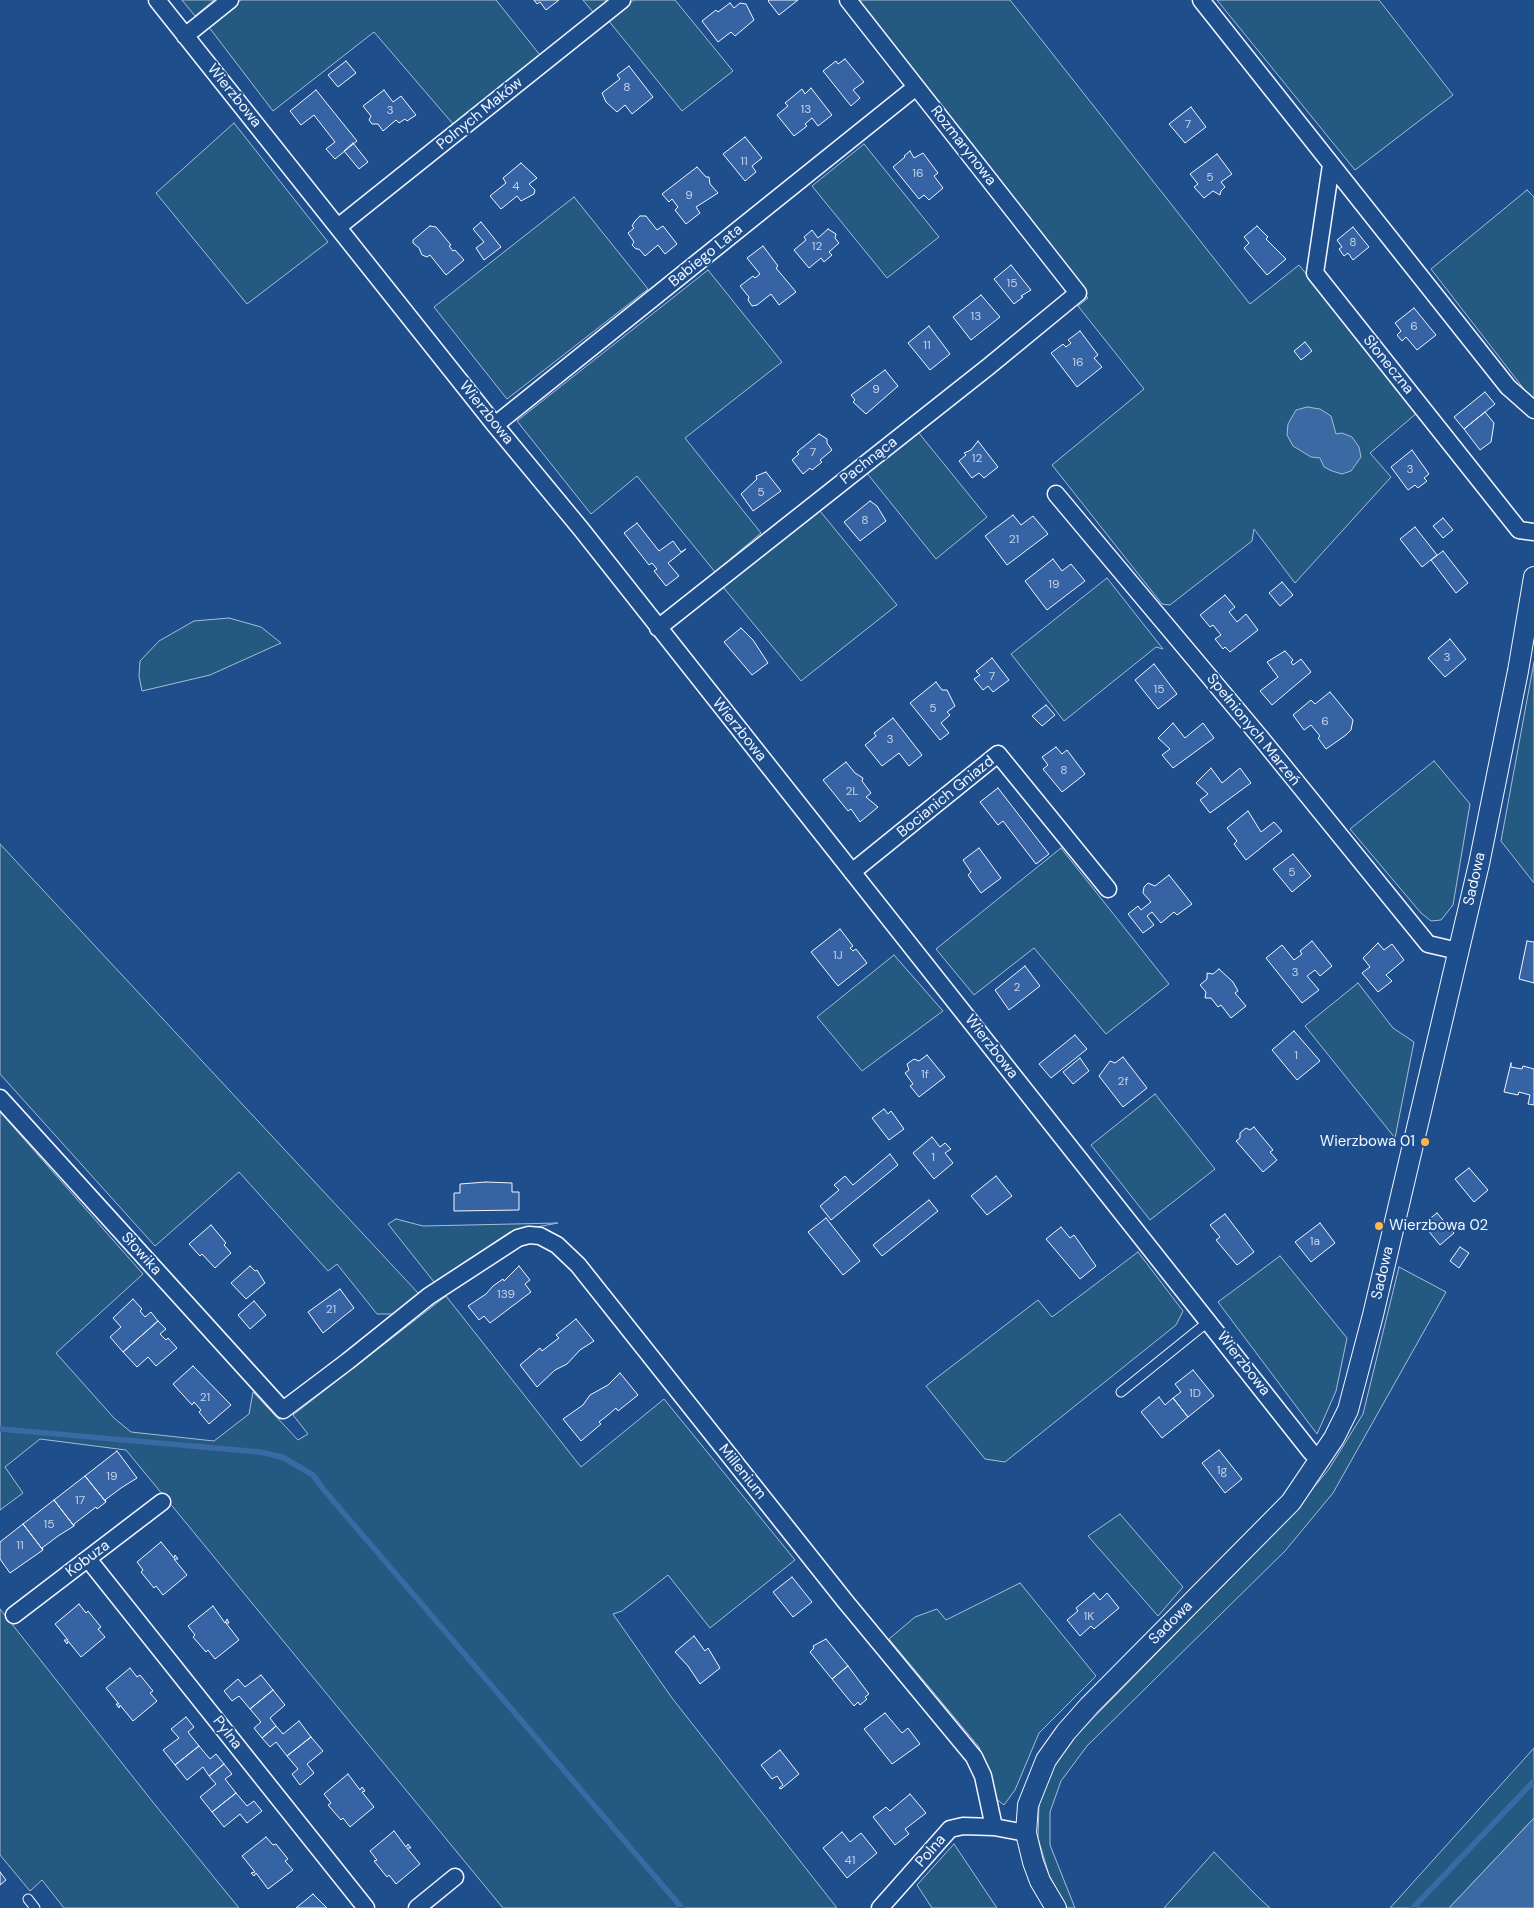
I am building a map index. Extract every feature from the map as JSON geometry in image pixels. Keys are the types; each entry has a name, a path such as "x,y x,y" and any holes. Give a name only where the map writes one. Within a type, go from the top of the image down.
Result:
{"street":[{"name":"Wierzbowa","path":"157,0 495,425 581,529 1209,1321 1310,1452 1320,1460"},
{"path":"186,36 230,0"},
{"name":"Polnych Maków","path":"338,227 622,0"},
{"name":"Rozmarynowa","path":"848,0 1078,293"},
{"path":"1201,0 1508,387 1534,410"},
{"name":"Babiego Lata","path":"495,425 916,88"},
{"name":"Słoneczna","path":"1331,165 1315,273 1519,530 1534,532"},
{"name":"Pachnąca","path":"658,628 988,367 1078,293"},
{"name":"Spełnionych Marzeń","path":"1056,494 1260,737 1428,944 1458,951"},
{"name":"Sadowa","path":"1026,1833 1028,1804 1036,1782 1046,1760 1066,1732 1124,1670 1280,1514 1320,1460 1341,1426 1356,1382 1458,951 1498,771 1534,577"},
{"name":"Bocianich Gniazd","path":"852,872 998,754 1108,889"},
{"name":"Słowika","path":"0,1098 283,1410 355,1356 429,1296"},
{"name":"Millenium","path":"429,1296 518,1238 529,1235 540,1236 557,1245 578,1265 845,1601 974,1757 984,1776 994,1827"},
{"name":"Kobuza","path":"14,1615 162,1502"},
{"name":"Pylna","path":"88,1559 366,1908"},
{"name":"Polna","path":"880,1908 950,1829 963,1826 994,1827 1026,1833"},
{"path":"1026,1833 1033,1862 1040,1880 1056,1908"},
{"path":"417,1908 455,1878"}],"lane":[{"path":"1121,1392 1209,1321"},
{"path":"28,1899 35,1908"}],"shaded area":[{"path":"182,0 214,0 195,16"},
{"path":"241,0 496,0 540,55 453,124 374,32 273,111 208,26"},
{"path":"583,0 609,0 593,12"},
{"path":"634,0 675,0 733,71 682,111 608,20"},
{"path":"854,0 1010,0 1250,304 1299,265 1418,412 1370,453 1391,477 1295,583 1254,529 1252,541 1170,605 1162,604 1052,465 1144,389 1078,306 1088,298"},
{"path":"1217,0 1379,0 1453,95 1355,170"},
{"path":"234,123 328,242 247,304 156,193"},
{"path":"864,144 939,237 887,278 812,186"},
{"path":"1527,190 1534,197 1534,402 1431,269"},
{"path":"574,197 648,289 507,399 434,307"},
{"path":"708,270 782,362 685,438 761,533 715,572 637,476 591,514 517,421"},
{"path":"1307,407 1320,409 1331,416 1336,434 1342,433 1352,437 1359,447 1361,457 1351,471 1342,474 1332,471 1324,467 1320,458 1311,457 1293,446 1287,435 1288,424 1296,410"},
{"path":"918,432 987,517 936,559 866,472"},
{"path":"820,511 897,605 801,681 723,587"},
{"path":"1107,578 1163,649 1156,647 1064,721 1011,654"},
{"path":"229,618 261,627 281,643 210,675 142,691 139,676 140,661 159,641 194,621"},
{"path":"1534,662 1534,883 1501,841"},
{"path":"1434,761 1470,804 1453,905 1441,920 1431,921 1421,913 1350,829"},
{"path":"0,844 419,1294 394,1314 377,1314 337,1264 328,1271 239,1172 155,1246 0,1074"},
{"path":"1061,848 1169,984 1106,1034 1034,948 974,995 936,949"},
{"path":"894,955 943,1011 862,1071 817,1017"},
{"path":"1358,983 1393,1028 1414,1042 1395,1138 1305,1026"},
{"path":"1155,1094 1215,1169 1150,1220 1091,1145"},
{"path":"0,1112 143,1274 56,1353 114,1418 131,1432 214,1441 249,1414 253,1392 298,1440 308,1434 293,1415 446,1296 581,1467 664,1399 795,1560 710,1628 668,1575 622,1611 613,1614 672,1698 837,1908 503,1908 126,1450 40,1439 5,1467 23,1493 0,1510"},
{"path":"396,1219 423,1226 558,1223 510,1232 434,1282 388,1224"},
{"path":"1138,1252 1183,1311 1176,1325 1005,1462 985,1459 926,1386 1038,1300 1052,1317"},
{"path":"1280,1256 1347,1338 1336,1391 1317,1434 1218,1302"},
{"path":"1399,1267 1446,1292 1333,1493 1285,1551 1087,1746 1061,1781 1050,1812 1050,1845 1075,1908 1067,1908 1049,1875 1038,1838 1039,1804 1049,1772 1066,1746 1285,1522 1329,1469 1363,1414"},
{"path":"1120,1514 1183,1587 1158,1616 1088,1536"},
{"path":"1020,1583 1096,1676 1039,1733 1015,1790 1004,1805 995,1798 979,1747 889,1639 915,1617 937,1609 946,1620"},
{"path":"0,1609 239,1908 64,1908 42,1880 30,1891 0,1855"},
{"path":"1534,1748 1534,1818 1449,1908 1390,1908"},
{"path":"1534,1818 1534,1908 1449,1908"},
{"path":"954,1844 997,1908 932,1908 917,1885"},
{"path":"1214,1852 1259,1898 1270,1908 1164,1908"}],"building":[{"path":"534,0 559,0 546,10 540,2 537,4"},
{"path":"769,0 798,0 779,15"},
{"path":"730,3 734,8 740,3 746,4 754,20 735,36 731,32 718,42 702,21 716,10 718,12"},
{"path":"845,59 864,82 853,90 860,98 851,106 823,71 836,61 838,64"},
{"path":"346,61 356,73 338,87 328,75"},
{"path":"629,66 653,97 632,114 625,105 617,112 606,102 602,93 620,79 617,75"},
{"path":"811,88 832,115 818,126 812,118 805,124 807,126 794,136 777,115 788,106 785,103 802,89 805,94"},
{"path":"316,90 357,141 335,159 326,149 335,142 314,115 301,125 290,111"},
{"path":"384,90 393,102 401,96 416,115 407,121 405,119 399,123 396,120 383,131 378,124 372,124 369,120 371,116 363,106"},
{"path":"1191,107 1206,127 1185,143 1169,124"},
{"path":"745,137 762,158 752,166 756,172 745,181 723,154"},
{"path":"353,143 368,162 359,169 344,151"},
{"path":"910,151 914,158 923,153 938,173 934,176 943,188 929,200 924,195 919,199 893,167"},
{"path":"1217,154 1232,174 1221,182 1225,187 1220,195 1213,191 1204,198 1194,187 1198,184 1190,174"},
{"path":"521,163 537,178 529,184 535,190 534,194 521,201 517,196 501,209 490,196 506,183 503,178"},
{"path":"697,167 706,177 709,177 710,184 718,193 696,207 700,213 686,224 675,210 678,207 672,199 669,202 662,194"},
{"path":"640,216 646,216 657,230 663,226 677,244 665,254 658,245 645,256 632,245 634,242 628,233 634,228 632,226"},
{"path":"481,222 501,247 484,260 476,248 484,242 473,229"},
{"path":"430,226 436,227 451,245 449,246 453,251 455,250 464,260 446,275 430,255 427,257 422,255 419,248 413,243 413,240"},
{"path":"1257,226 1268,237 1266,239 1286,259 1267,275 1244,248 1249,243 1244,237"},
{"path":"1353,227 1369,247 1353,260 1348,253 1344,256 1339,249 1342,247 1337,240"},
{"path":"828,229 836,234 835,238 839,243 829,252 832,255 824,262 821,258 809,268 794,250 806,240 804,237 812,230 818,238"},
{"path":"763,246 778,266 776,268 796,292 779,305 771,294 757,305 752,306 748,300 749,297 740,286 753,276 755,278 760,274 747,258"},
{"path":"1011,265 1031,290 1021,296 1023,297 1014,304 994,279"},
{"path":"981,295 1000,317 971,340 953,317"},
{"path":"1414,308 1436,335 1417,350 1406,337 1402,341 1397,335 1401,331 1395,323"},
{"path":"929,326 950,354 930,370 908,343"},
{"path":"1080,331 1098,355 1094,358 1102,367 1077,387 1051,353 1063,344 1066,347 1071,343 1068,340"},
{"path":"1305,342 1312,351 1301,360 1294,351"},
{"path":"885,370 898,386 866,414 853,402 855,400 851,395"},
{"path":"1485,392 1495,404 1464,429 1454,417"},
{"path":"1485,412 1494,423 1491,442 1480,450 1464,429"},
{"path":"819,434 827,439 827,443 832,450 820,460 822,462 803,474 792,460 799,454 797,452"},
{"path":"978,441 998,467 984,478 979,473 972,478 959,461 966,455 964,453 971,450"},
{"path":"1412,450 1429,474 1424,478 1427,481 1418,488 1415,485 1408,490 1391,467"},
{"path":"766,472 781,491 753,511 741,494 757,479 756,476"},
{"path":"870,501 877,506 886,521 860,541 844,522"},
{"path":"1013,515 1021,525 1033,516 1048,534 1007,565 985,536"},
{"path":"1443,518 1453,530 1443,538 1433,526"},
{"path":"637,523 659,551 673,541 681,552 686,549 668,563 679,576 666,586 654,571 657,569 652,563 649,565 624,533"},
{"path":"1415,527 1437,555 1422,567 1400,539"},
{"path":"1443,551 1468,583 1456,593 1431,560"},
{"path":"1053,559 1062,571 1071,564 1085,581 1047,610 1025,581"},
{"path":"1282,582 1293,595 1280,606 1269,593"},
{"path":"1225,595 1235,607 1229,612 1237,622 1246,614 1258,630 1230,652 1225,647 1223,649 1215,639 1221,635 1213,625 1210,627 1200,615"},
{"path":"741,628 753,640 768,663 752,675 724,642"},
{"path":"1450,639 1466,659 1445,677 1428,658"},
{"path":"1285,651 1293,660 1291,662 1293,665 1301,659 1311,672 1272,705 1260,691 1278,677 1267,662"},
{"path":"992,658 1009,680 993,692 988,686 983,690 974,679 980,675 976,671"},
{"path":"1154,664 1177,694 1158,709 1135,680"},
{"path":"936,682 942,690 947,690 955,706 947,712 950,715 941,723 949,733 940,740 910,703"},
{"path":"1330,692 1353,720 1351,730 1326,749 1318,738 1320,736 1311,725 1304,730 1293,715 1311,700 1315,704"},
{"path":"1046,705 1055,715 1042,726 1032,716"},
{"path":"893,718 922,755 909,766 899,753 882,766 865,745 876,736 874,733"},
{"path":"1173,723 1185,738 1203,723 1214,738 1173,768 1162,755 1170,749 1158,738"},
{"path":"1056,747 1062,754 1067,750 1085,774 1062,792 1043,769 1048,765 1042,757"},
{"path":"846,762 855,773 863,778 862,781 871,793 866,797 878,807 860,822 851,809 848,811 823,780"},
{"path":"1211,768 1222,783 1240,768 1251,783 1210,813 1200,800 1208,794 1196,783"},
{"path":"998,788 1049,854 1036,864 1003,821 998,825 980,802"},
{"path":"1248,811 1261,832 1274,822 1282,831 1246,860 1234,844 1237,841 1227,828"},
{"path":"979,848 1001,878 981,893 968,875 971,872 963,860"},
{"path":"1293,854 1311,876 1292,892 1273,869"},
{"path":"1169,875 1192,904 1177,915 1174,912 1161,923 1152,912 1147,916 1154,925 1143,933 1128,914 1138,906 1141,910 1151,902 1143,893 1144,887 1148,883 1155,886"},
{"path":"840,929 853,946 850,948 853,951 856,949 867,963 838,986 811,952"},
{"path":"1312,941 1332,966 1320,976 1315,970 1307,976 1319,990 1302,1003 1266,958 1282,945 1294,960 1302,954 1300,951"},
{"path":"1527,941 1534,942 1534,983 1519,979"},
{"path":"1378,943 1384,950 1392,944 1404,960 1386,975 1392,981 1378,992 1362,973 1370,967 1363,958"},
{"path":"1025,966 1040,986 1009,1010 995,990"},
{"path":"1219,969 1233,982 1238,991 1235,993 1246,1006 1231,1018 1221,1005 1218,1007 1211,998 1205,998 1206,992 1200,985 1207,979 1207,973 1213,974"},
{"path":"1294,1031 1320,1061 1297,1080 1272,1050"},
{"path":"1075,1035 1087,1049 1051,1078 1039,1064"},
{"path":"927,1055 945,1077 919,1097 910,1086 913,1084 905,1073 909,1070 907,1064 914,1059 919,1061"},
{"path":"1123,1057 1147,1088 1123,1107 1099,1076 1110,1061 1115,1063"},
{"path":"1080,1058 1089,1071 1073,1084 1063,1072"},
{"path":"1511,1063 1511,1067 1522,1069 1523,1066 1534,1069 1534,1105 1528,1104 1530,1095 1519,1092 1518,1095 1504,1092"},
{"path":"884,1109 888,1114 891,1111 904,1129 889,1140 872,1118"},
{"path":"1254,1127 1273,1150 1270,1152 1277,1160 1263,1172 1236,1141 1240,1138 1240,1133 1246,1128 1250,1130"},
{"path":"932,1137 940,1147 945,1143 951,1149 945,1153 953,1163 934,1179 913,1153"},
{"path":"890,1154 898,1165 831,1220 820,1206 839,1190 834,1185 845,1176 853,1185"},
{"path":"1469,1168 1488,1190 1474,1202 1455,1179"},
{"path":"996,1176 1012,1196 987,1215 971,1196"},
{"path":"512,1183 512,1192 519,1192 519,1210 454,1211 454,1193 460,1193 460,1184"},
{"path":"929,1200 938,1211 882,1256 873,1245"},
{"path":"1437,1213 1454,1233 1440,1245 1423,1224"},
{"path":"1225,1214 1254,1252 1237,1265 1216,1240 1220,1237 1210,1225"},
{"path":"826,1218 860,1261 843,1275 808,1232"},
{"path":"1320,1223 1335,1243 1311,1262 1295,1242"},
{"path":"211,1225 226,1243 224,1245 231,1253 215,1268 189,1244"},
{"path":"1061,1227 1070,1238 1074,1235 1096,1266 1080,1279 1046,1239"},
{"path":"1460,1247 1469,1253 1459,1268 1450,1261"},
{"path":"250,1266 255,1271 257,1270 265,1283 246,1299 231,1283"},
{"path":"519,1266 530,1280 525,1284 531,1292 490,1323 484,1316 479,1320 468,1306 503,1279 504,1281"},
{"path":"340,1289 354,1308 323,1333 308,1312"},
{"path":"133,1299 142,1309 140,1311 145,1317 151,1312 158,1321 123,1352 110,1337 121,1327 113,1318"},
{"path":"254,1301 266,1315 250,1329 238,1315"},
{"path":"576,1319 594,1341 580,1350 567,1364 555,1370 537,1387 520,1365 540,1348 542,1351 559,1338 556,1335"},
{"path":"158,1321 166,1329 160,1334 166,1340 168,1338 177,1348 156,1366 148,1357 137,1367 123,1352"},
{"path":"193,1366 231,1405 209,1424 199,1412 201,1410 194,1402 192,1405 173,1384"},
{"path":"1193,1370 1214,1396 1188,1417 1173,1398 1181,1392 1175,1384"},
{"path":"620,1373 638,1395 618,1411 616,1408 581,1441 563,1419 583,1405 590,1395 608,1385"},
{"path":"1159,1397 1165,1405 1173,1398 1188,1417 1162,1438 1141,1412"},
{"path":"1219,1450 1242,1479 1225,1493 1202,1463"},
{"path":"117,1451 137,1478 105,1500 106,1502 85,1476"},
{"path":"85,1476 106,1502 97,1509 96,1507 74,1524 74,1526 54,1500"},
{"path":"54,1500 74,1526 42,1548 43,1550 23,1524"},
{"path":"23,1524 43,1550 10,1573 0,1559 0,1542"},
{"path":"161,1542 174,1558 175,1555 178,1559 174,1559 187,1575 163,1595 156,1586 154,1588 141,1572 143,1570 137,1562"},
{"path":"792,1577 812,1602 793,1617 773,1592"},
{"path":"1094,1593 1100,1600 1107,1593 1119,1608 1094,1629 1091,1626 1080,1636 1067,1620 1078,1611 1076,1608"},
{"path":"79,1604 86,1613 88,1611 101,1627 98,1629 105,1637 81,1657 68,1641 67,1644 64,1640 68,1640 55,1624"},
{"path":"213,1606 225,1623 227,1619 229,1623 226,1623 239,1640 215,1659 193,1637 195,1635 188,1626"},
{"path":"694,1636 705,1651 708,1648 720,1668 700,1684 688,1666 675,1652"},
{"path":"826,1639 848,1666 832,1679 810,1652 814,1648 813,1646"},
{"path":"848,1666 869,1694 865,1697 867,1699 860,1705 858,1702 854,1706 832,1679"},
{"path":"130,1668 137,1677 140,1675 153,1691 150,1693 157,1701 133,1721 120,1705 119,1708 116,1704 119,1704 106,1688"},
{"path":"261,1675 273,1690 250,1709 239,1696 232,1701 224,1691 238,1679 245,1687"},
{"path":"273,1690 285,1705 270,1718 276,1726 262,1738 254,1728 261,1722 250,1709"},
{"path":"885,1713 902,1733 908,1728 920,1744 892,1764 864,1729"},
{"path":"186,1717 194,1727 188,1732 199,1746 175,1765 163,1750 179,1738 171,1729"},
{"path":"299,1721 311,1737 287,1756 276,1742 270,1747 262,1738 276,1726 283,1734"},
{"path":"311,1737 323,1751 307,1764 314,1773 300,1785 292,1774 298,1769 287,1756"},
{"path":"199,1746 210,1759 216,1754 224,1764 209,1776 203,1767 187,1780 175,1765"},
{"path":"780,1750 799,1774 781,1789 779,1788 783,1785 777,1776 772,1779 761,1765"},
{"path":"224,1764 232,1774 225,1779 236,1793 212,1812 200,1797 216,1784 209,1776"},
{"path":"348,1774 360,1790 362,1787 365,1791 362,1792 374,1807 350,1827 328,1805 331,1803 324,1794"},
{"path":"236,1793 247,1806 254,1801 262,1811 247,1823 240,1814 224,1827 212,1812"},
{"path":"910,1794 926,1813 905,1829 909,1834 895,1845 873,1817 886,1807 890,1811"},
{"path":"394,1831 406,1847 408,1844 411,1848 407,1848 420,1864 396,1884 389,1875 387,1877 374,1861 377,1860 370,1851"},
{"path":"842,1832 850,1842 861,1833 877,1853 847,1878 823,1848"},
{"path":"266,1837 273,1845 276,1844 288,1859 285,1861 293,1870 268,1889 256,1873 254,1876 251,1873 255,1872 242,1856"},
{"path":"0,1872 6,1880 0,1885"},
{"path":"313,1894 327,1908 296,1908"}],"waterway":[{"path":"0,1429 260,1452 282,1457 313,1475 682,1908"},
{"path":"1413,1908 1534,1781"}],"place":[{"name":"Wierzbowa 01","path":"1425,1142"},
{"name":"Wierzbowa 02","path":"1379,1226"}]}
